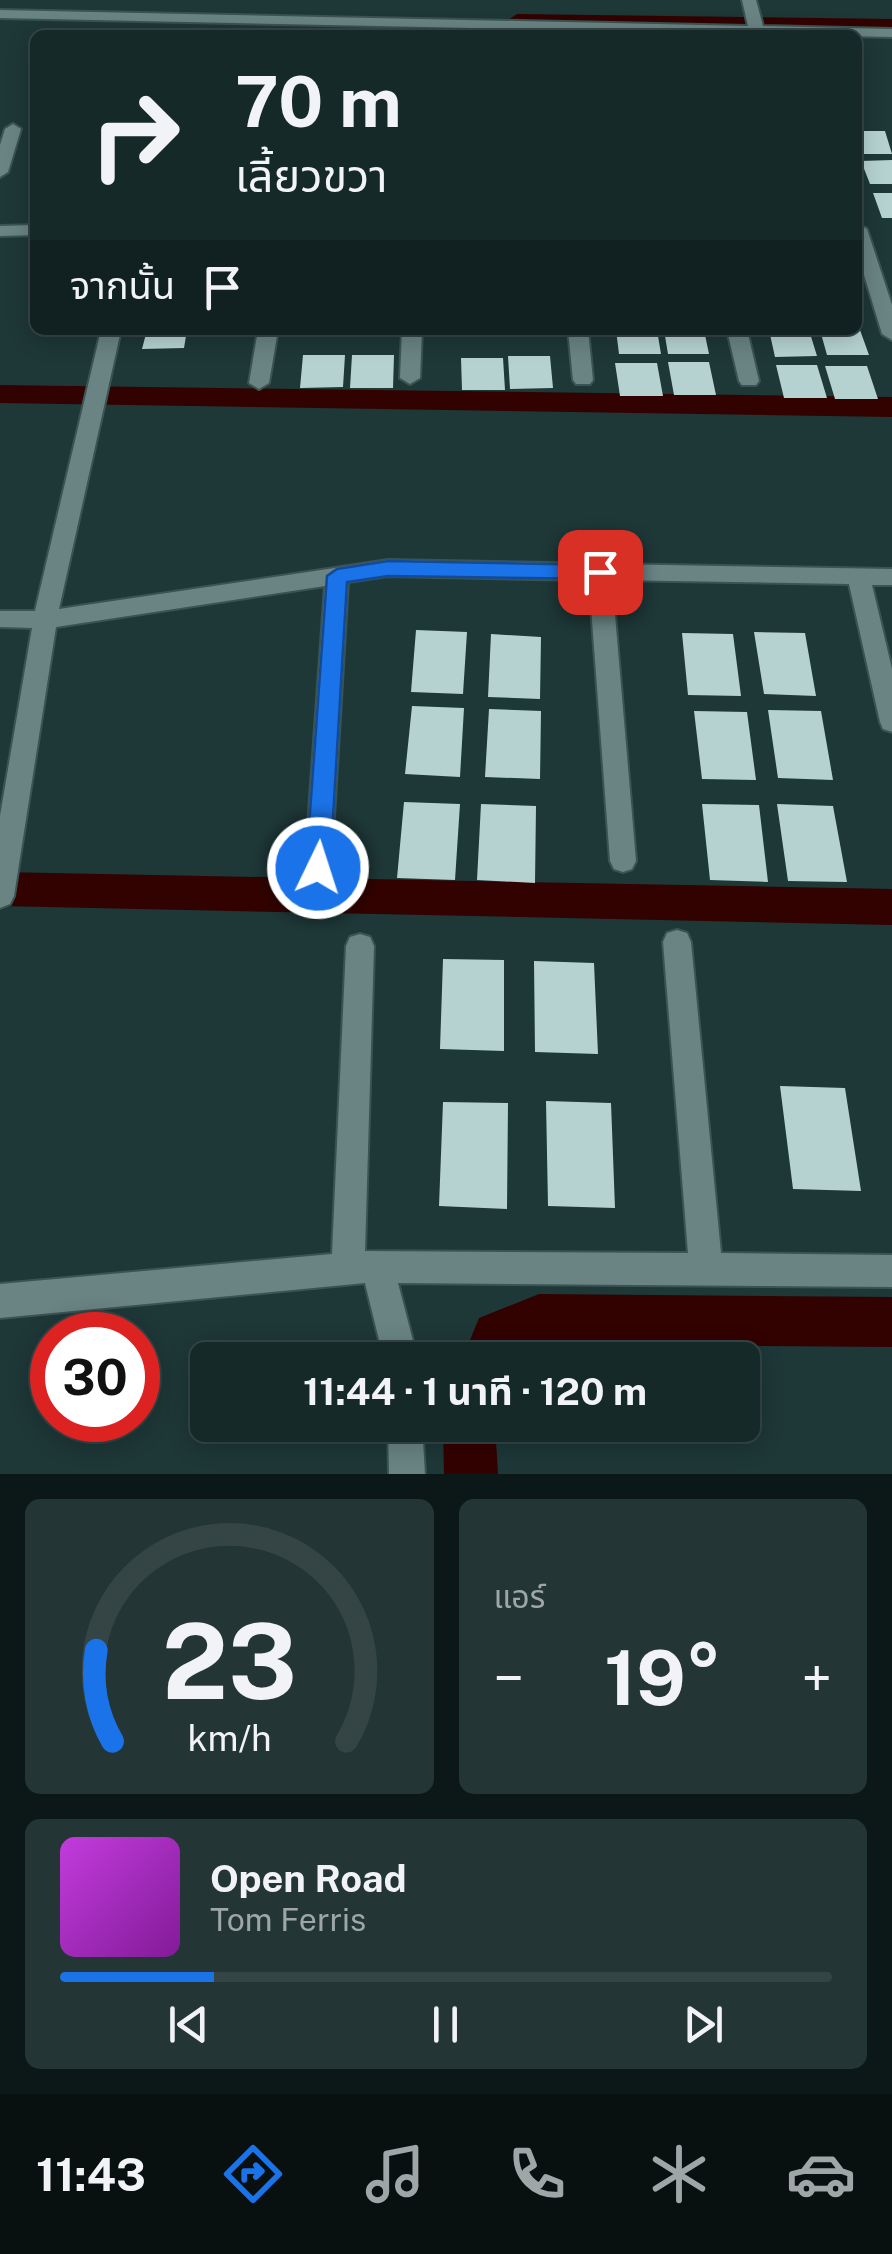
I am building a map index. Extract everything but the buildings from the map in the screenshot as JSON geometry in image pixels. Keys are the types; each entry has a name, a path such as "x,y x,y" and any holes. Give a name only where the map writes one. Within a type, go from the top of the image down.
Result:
{"street":[{"path":"0,14 757,30 749,0"},
{"path":"862,32 892,33"},
{"path":"0,172 13,129"},
{"path":"0,231 30,230"},
{"path":"862,240 892,334"},
{"path":"0,896 46,620 110,335"},
{"path":"259,383 267,335"},
{"path":"410,378 412,335"},
{"path":"578,335 583,380"},
{"path":"738,335 750,381"},
{"path":"0,619 46,620 388,568 892,577"},
{"path":"600,572 623,861"},
{"path":"318,868 337,576"},
{"path":"860,576 892,722"},
{"path":"677,942 706,1268"},
{"path":"360,946 363,1267 394,1342"},
{"path":"0,1302 363,1267 892,1271"},
{"path":"406,1442 407,1474"}],"waterway":[{"path":"517,21 892,26"},
{"path":"0,394 892,407"},
{"path":"0,889 892,907"},
{"path":"495,1342 497,1336 539,1319 892,1322"},
{"path":"470,1442 471,1474"}],"route":[{"path":"318,868 337,576 388,568 600,572"}]}
